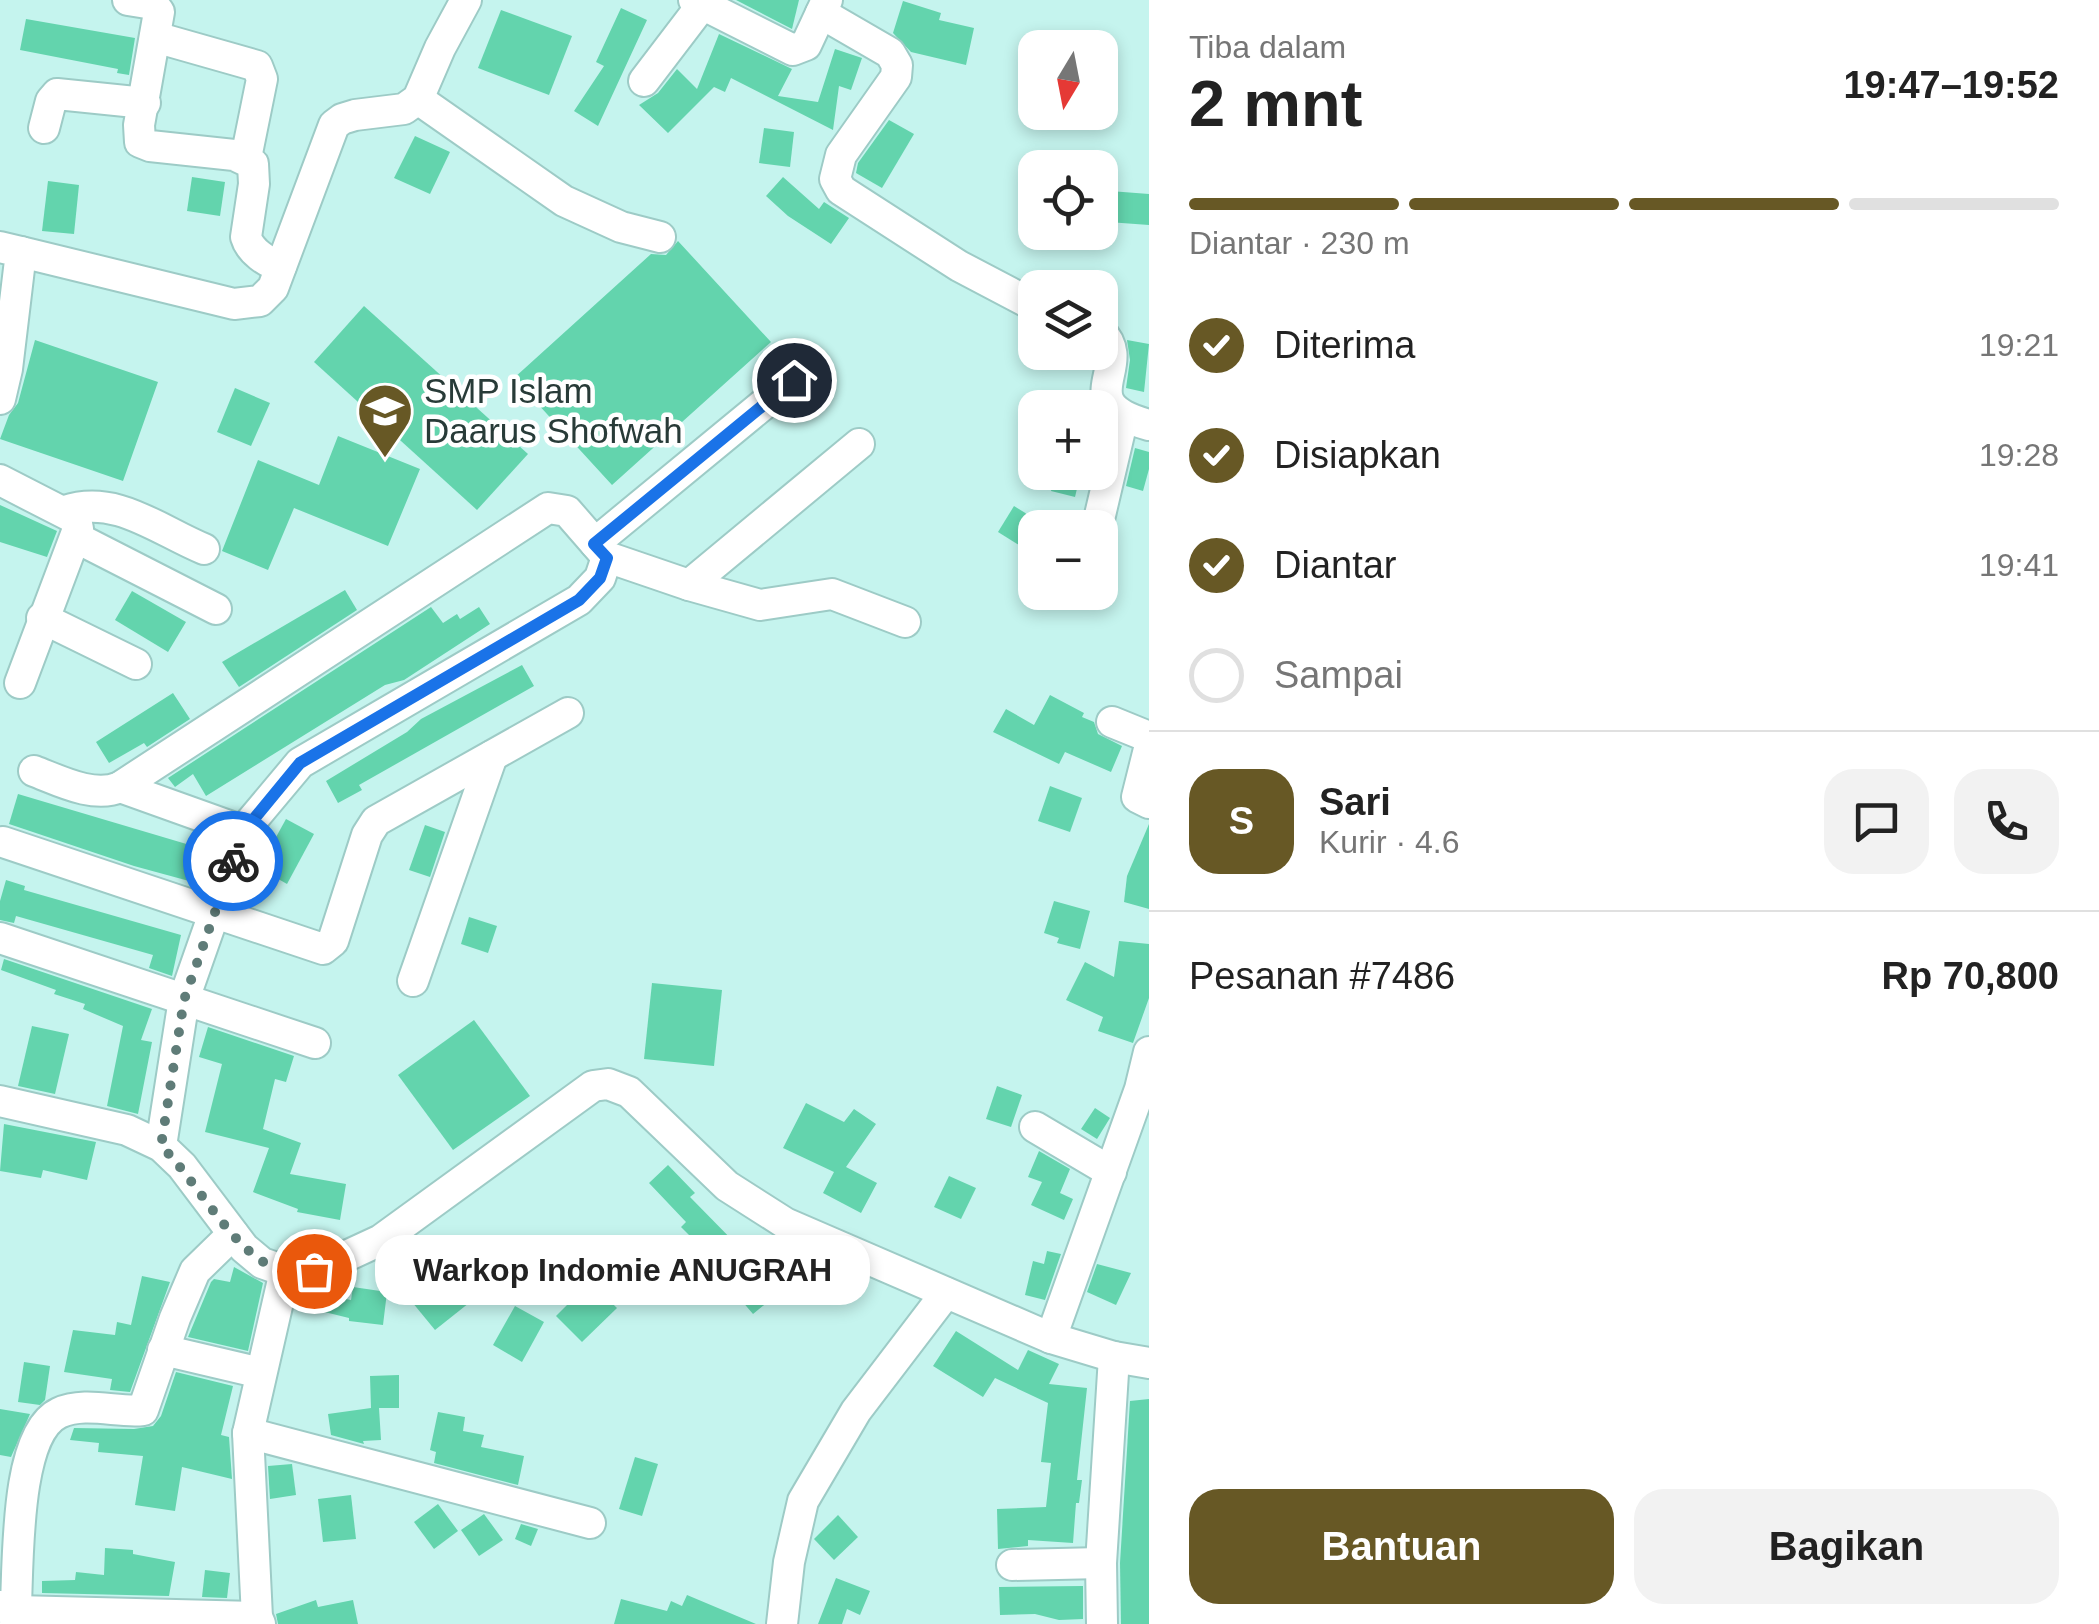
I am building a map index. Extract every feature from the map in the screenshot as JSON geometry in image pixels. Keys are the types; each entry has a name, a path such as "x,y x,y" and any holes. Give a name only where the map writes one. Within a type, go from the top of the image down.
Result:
{"street":[{"path":"128,0 156,6 158,14 138,135 144,144 246,158 254,175 245,227 248,245 281,266"},
{"path":"0,399 11,249 234,304 260,301 269,295 334,125 356,115 404,109 418,99 466,0"},
{"path":"644,82 698,3 794,50 806,45 824,7 890,53 897,65 896,76 842,155 835,179 841,190 959,266 1018,297"},
{"path":"155,37 257,66 262,78 246,158"},
{"path":"44,128 51,101 57,94 145,103"},
{"path":"418,99 564,201 621,228 660,237"},
{"path":"1104,510 1136,421 1112,409 1106,397 1110,370"},
{"path":"161,1146 184,1000 244,831 300,763 579,600 600,578 601,550 794,380"},
{"path":"689,585 859,444"},
{"path":"0,480 216,609"},
{"path":"20,683 80,506 118,508 204,549"},
{"path":"34,771 89,789 120,787 548,508 566,511 601,550 689,585 760,606 832,594 905,622"},
{"path":"42,618 136,664"},
{"path":"2,842 317,949 327,948 333,941 371,827 568,712"},
{"path":"1112,722 1149,737"},
{"path":"1149,749 1137,797 1149,802"},
{"path":"414,981 492,756"},
{"path":"120,787 244,831"},
{"path":"415,798 471,817"},
{"path":"0,938 315,1043"},
{"path":"1051,1338 1140,1089 1149,1052"},
{"path":"0,1102 126,1130 161,1146 182,1166 244,1248 262,1263 285,1271 314,1271 381,1240 593,1086 608,1084 629,1092 726,1186 786,1223 1051,1338 1149,1363"},
{"path":"1035,1127 1110,1172"},
{"path":"233,1234 195,1271 143,1410 119,1407 60,1412 42,1426 12,1469 10,1614 258,1620 248,1433 285,1271"},
{"path":"782,1624 789,1562 803,1501 856,1411 946,1294"},
{"path":"164,1350 261,1373"},
{"path":"1102,1624 1101,1563 1114,1357"},
{"path":"248,1433 590,1523"},
{"path":"1012,1564 1101,1563"}],"building":[{"path":"736,0 799,0 792,29"},
{"path":"903,1 941,13 939,20 974,28 966,65 911,52 893,33"},
{"path":"621,8 647,20 598,126 574,111 604,66 596,62"},
{"path":"501,10 572,36 549,95 478,68"},
{"path":"26,19 135,38 129,75 117,73 118,69 20,50"},
{"path":"719,34 792,69 778,96 818,102 835,49 862,58 851,90 839,86 833,130 731,78 725,92 714,87 668,133 639,105 658,93 677,69 697,89"},
{"path":"889,120 914,134 882,188 856,173 858,163"},
{"path":"764,128 794,132 790,167 759,163"},
{"path":"415,136 450,152 430,194 394,178"},
{"path":"192,177 225,182 220,216 187,211"},
{"path":"783,177 819,209 824,202 849,218 831,244 788,216 766,196"},
{"path":"48,181 79,185 74,234 42,231"},
{"path":"1118,192 1149,194 1149,225 1118,223"},
{"path":"678,241 771,342 612,485 514,378 651,254 666,255"},
{"path":"364,306 528,454 477,510 314,362"},
{"path":"35,340 158,382 123,481 0,439 18,403"},
{"path":"1127,340 1149,344 1144,392 1126,388 1130,360"},
{"path":"235,388 270,403 251,446 217,432"},
{"path":"338,436 420,469 388,546 294,508 268,570 222,551 258,460 319,485"},
{"path":"1135,448 1149,452 1143,491 1126,486"},
{"path":"1051,490 1077,490 1075,497"},
{"path":"0,505 57,531 47,557 0,542"},
{"path":"1014,506 1020,510 1018,544 998,532"},
{"path":"345,590 357,610 239,687 222,662"},
{"path":"132,591 186,622 168,652 115,620"},
{"path":"431,607 443,623 457,614 460,619 479,607 490,624 404,680 385,685 206,796 193,774 175,787 168,778"},
{"path":"522,665 534,686 359,785 362,790 338,803 326,781 407,732 421,719"},
{"path":"173,693 190,719 147,747 144,743 109,763 96,742"},
{"path":"1050,695 1084,713 1082,717 1094,722 1098,734 1122,746 1111,772 1065,752 1059,764 993,732 1006,709 1034,725"},
{"path":"1050,786 1082,798 1070,832 1038,821"},
{"path":"18,794 210,851 200,884 9,824"},
{"path":"286,819 314,834 287,884 259,868"},
{"path":"1149,824 1149,909 1124,902 1127,876"},
{"path":"425,825 445,832 430,877 409,870"},
{"path":"6,880 25,886 24,890 181,935 172,976 149,968 153,955 16,916 14,923 0,920"},
{"path":"1054,901 1090,911 1080,949 1057,943 1059,938 1044,933"},
{"path":"469,917 497,926 488,953 461,944"},
{"path":"1119,941 1149,944 1149,998 1133,1043 1098,1031 1103,1017 1066,1000 1085,962 1114,977"},
{"path":"4,959 152,1009 141,1040 152,1042 138,1114 107,1106 123,1026 83,1009 85,1004 54,994 56,990 1,970"},
{"path":"652,983 722,990 714,1066 644,1059"},
{"path":"474,1020 530,1096 453,1150 398,1075"},
{"path":"32,1026 69,1034 55,1094 18,1086"},
{"path":"208,1027 294,1056 286,1082 275,1079 263,1129 301,1143 290,1174 346,1184 340,1220 297,1212 298,1209 253,1192 269,1148 205,1132 222,1064 199,1057"},
{"path":"997,1086 1022,1095 1011,1127 986,1119"},
{"path":"806,1103 844,1122 854,1109 876,1124 846,1167 877,1183 861,1213 823,1193 834,1172 783,1148"},
{"path":"1095,1108 1110,1118 1097,1139 1081,1129"},
{"path":"4,1124 96,1142 87,1180 43,1170 41,1178 0,1171"},
{"path":"1039,1151 1070,1169 1060,1193 1073,1199 1064,1220 1031,1205 1042,1182 1028,1177"},
{"path":"668,1165 695,1193 690,1197 742,1250 739,1253 775,1296 753,1314 729,1286 735,1281 681,1227 686,1222 649,1183"},
{"path":"949,1176 976,1188 961,1219 934,1207"},
{"path":"1047,1251 1061,1254 1045,1300 1025,1295 1033,1261 1044,1264"},
{"path":"1097,1264 1131,1273 1116,1305 1087,1292"},
{"path":"234,1267 263,1283 248,1351 188,1337 211,1282 230,1282"},
{"path":"445,1274 469,1303 435,1330 412,1302"},
{"path":"142,1276 170,1282 130,1392 110,1390 112,1379 64,1372 73,1330 115,1335 117,1322 131,1325"},
{"path":"590,1282 617,1308 582,1342 556,1316"},
{"path":"353,1287 387,1292 383,1325 349,1321 296,1305 300,1290 351,1300"},
{"path":"515,1306 544,1322 522,1362 493,1345"},
{"path":"956,1331 1018,1370 1028,1350 1059,1364 1049,1384 1087,1388 1077,1480 1082,1480 1073,1543 1028,1540 1028,1546 998,1549 997,1509 1046,1507 1051,1463 1041,1462 1048,1403 995,1378 983,1397 933,1366"},
{"path":"24,1362 50,1366 45,1400 40,1405 18,1402"},
{"path":"176,1372 233,1386 221,1435 229,1437 232,1479 182,1467 175,1511 135,1505 143,1456 98,1452 99,1443 70,1440 74,1428 153,1426 161,1416"},
{"path":"399,1375 399,1408 379,1408 381,1440 363,1441 364,1444 331,1435 328,1414 371,1408 370,1376"},
{"path":"1149,1399 1149,1624 1121,1624 1120,1563 1130,1401"},
{"path":"0,1409 30,1414 11,1457 0,1455"},
{"path":"438,1412 465,1417 463,1431 484,1435 481,1447 524,1456 518,1485 434,1463 436,1452 430,1450"},
{"path":"635,1457 658,1464 642,1516 619,1509"},
{"path":"292,1464 296,1495 270,1499 268,1466"},
{"path":"351,1495 356,1539 323,1542 318,1499"},
{"path":"438,1504 458,1531 434,1549 414,1522"},
{"path":"484,1514 503,1540 479,1556 461,1530"},
{"path":"838,1515 858,1537 834,1560 814,1539"},
{"path":"521,1524 538,1529 531,1546 515,1539"},
{"path":"105,1548 133,1550 133,1554 175,1562 169,1596 42,1593 42,1581 75,1580 76,1572 104,1575"},
{"path":"205,1570 230,1573 227,1598 202,1597"},
{"path":"836,1578 870,1591 860,1615 847,1609 842,1624 818,1624"},
{"path":"1083,1586 1083,1619 1000,1615 999,1587"},
{"path":"687,1595 756,1624 614,1624 621,1599 667,1611 671,1601 682,1606"},
{"path":"316,1600 318,1607 353,1600 358,1624 278,1624 276,1614"}],"way so far":[{"path":"233,861 184,1000 161,1146 182,1166 244,1248 262,1263 285,1271 314,1271"}],"place":[{"name":"SMP Islam Daarus Shofwah","path":"385,460"},
{"name":"Warkop Indomie ANUGRAH","path":"314,1271"}],"route":[{"path":"233,861 244,831 300,763 579,600 600,578 607,558 594,544 794,380"}]}
